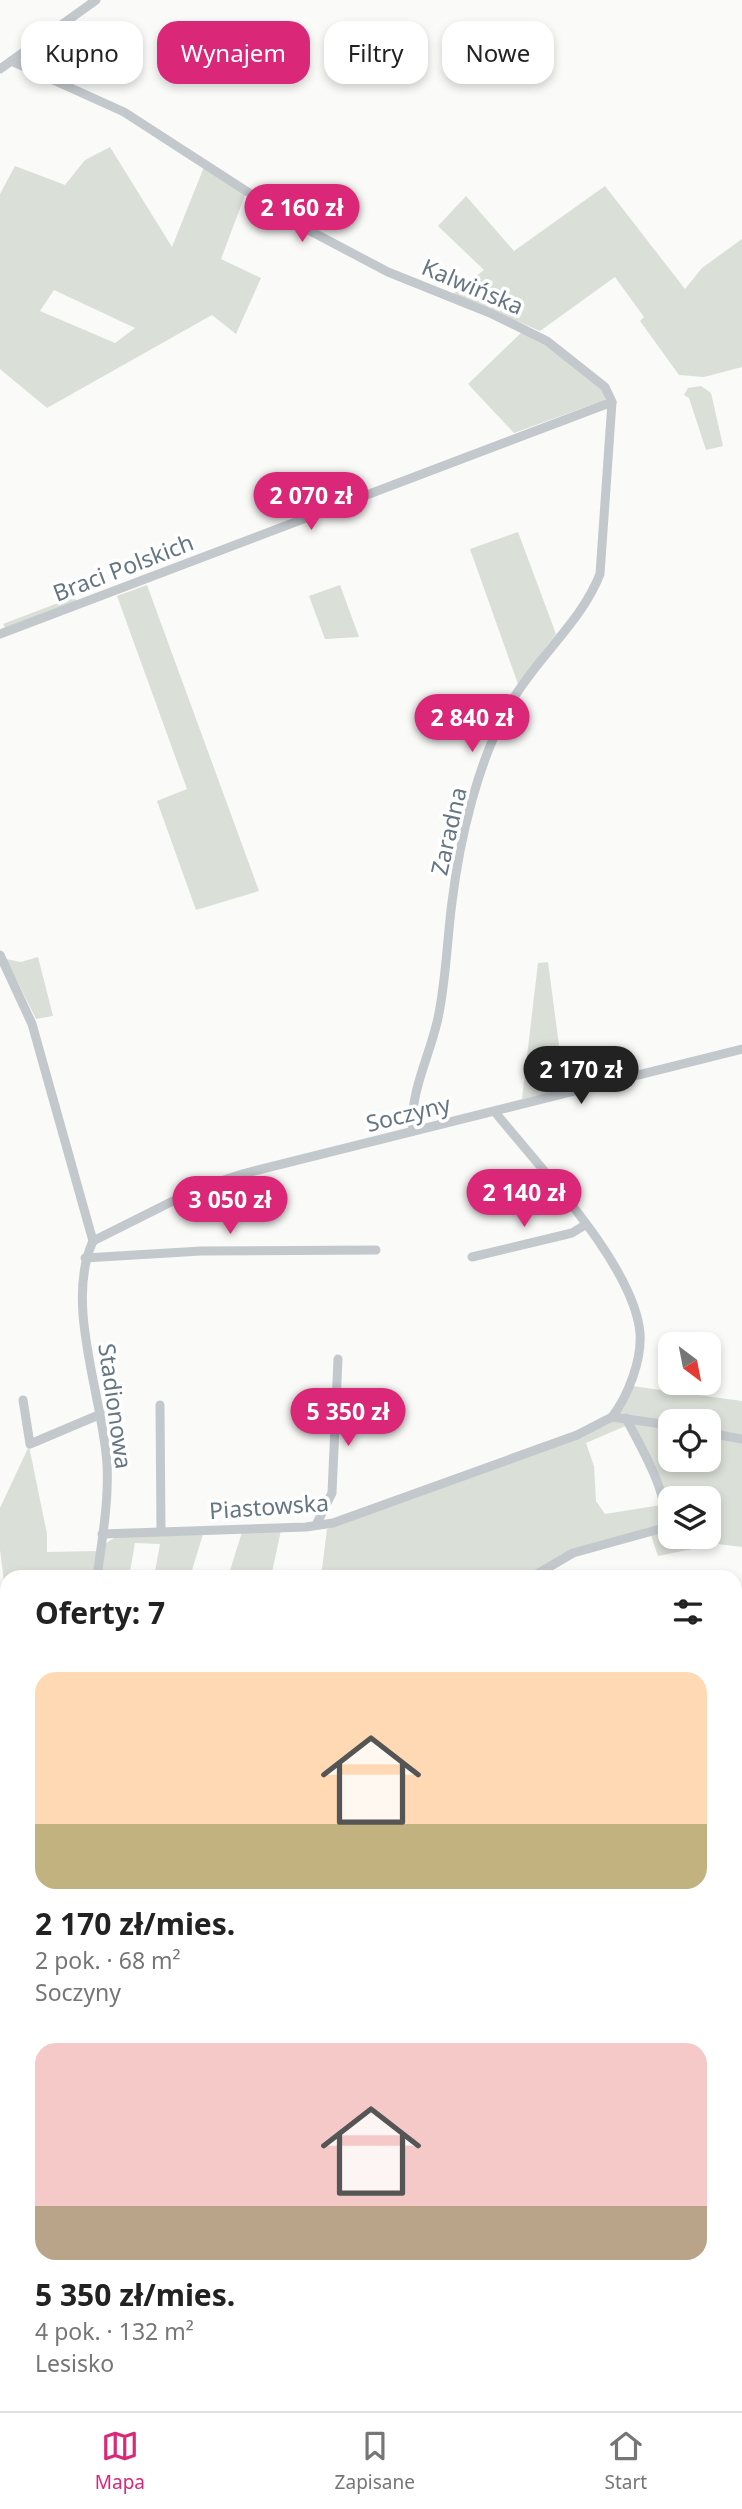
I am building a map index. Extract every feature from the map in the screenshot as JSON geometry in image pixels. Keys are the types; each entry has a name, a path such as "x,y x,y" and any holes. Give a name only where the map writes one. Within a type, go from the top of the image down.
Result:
{"street":[{"path":"0,69 96,0"},
{"name":"Kalwińska","path":"11,61 124,113 204,162 272,210 317,235 388,272 490,313 547,341 606,387 612,402"},
{"name":"Braci Polskich","path":"0,634 612,402"},
{"name":"Zaradna","path":"413,1131 411,1112 439,1017 453,898 470,816 488,755 509,706 531,671 590,598 600,573 612,402"},
{"path":"0,955 32,1024 93,1241"},
{"name":"Soczyny","path":"93,1241 197,1189 242,1174 742,1049"},
{"path":"495,1112 611,1260 632,1302 640,1334 625,1400 612,1417"},
{"path":"472,1257 572,1233 585,1225"},
{"name":"Stadionowa","path":"93,1241 85,1258 83,1300 107,1464 98,1570"},
{"path":"85,1258 201,1251 376,1250"},
{"path":"316,1525 332,1493 338,1359"},
{"path":"23,1400 30,1444 101,1414"},
{"path":"160,1405 161,1531"},
{"name":"Piastowska","path":"102,1534 333,1523 551,1445 612,1417 658,1423"},
{"path":"545,1570 573,1553 660,1529 664,1524 663,1503 646,1453 626,1418"},
{"path":"721,1435 742,1439"}],"shaded area":[{"path":"110,147 172,247 204,167 245,195 221,259 261,278 236,334 212,315 47,408 0,369 0,194 15,166 65,185 85,160","holes":["54,290 135,328 115,343 40,311"]},
{"path":"605,186 685,289 702,268 742,239 742,367 704,377 679,375 640,321 644,317 615,277 540,331 453,294 484,270 438,226 466,196 514,251"},
{"path":"522,332 543,343 604,389 605,400 514,433 468,384"},
{"path":"701,386 711,393 723,446 706,450 689,398 684,395 688,388"},
{"path":"518,532 556,634 518,684 470,549"},
{"path":"147,585 259,891 196,910 157,801 187,789 117,596"},
{"path":"340,585 359,637 325,639 309,596"},
{"path":"74,597 77,602 6,629 3,624"},
{"path":"38,957 53,1016 36,1019 6,959 21,962"},
{"path":"548,962 565,1091 522,1099 538,963"},
{"path":"632,1386 658,1390 658,1395 698,1395 742,1401 742,1437 721,1433 721,1409 658,1409 658,1420 616,1415 628,1400"},
{"path":"612,1420 625,1420 628,1425 586,1443 594,1466 596,1501 605,1514 658,1505 657,1527 570,1551 546,1570 322,1570 327,1529"},
{"path":"630,1420 658,1426 658,1472 721,1472 721,1438 742,1441 742,1547 721,1544 721,1486 658,1486 658,1490"},
{"path":"29,1446 47,1534 47,1552 98,1551 97,1570 3,1570 0,1508"},
{"path":"281,1530 272,1570 230,1570 242,1532"},
{"path":"658,1531 658,1549 693,1549 658,1556 650,1532"},
{"path":"203,1534 192,1570 155,1570 160,1544 135,1543 130,1570 101,1570 105,1544 117,1536"}]}
